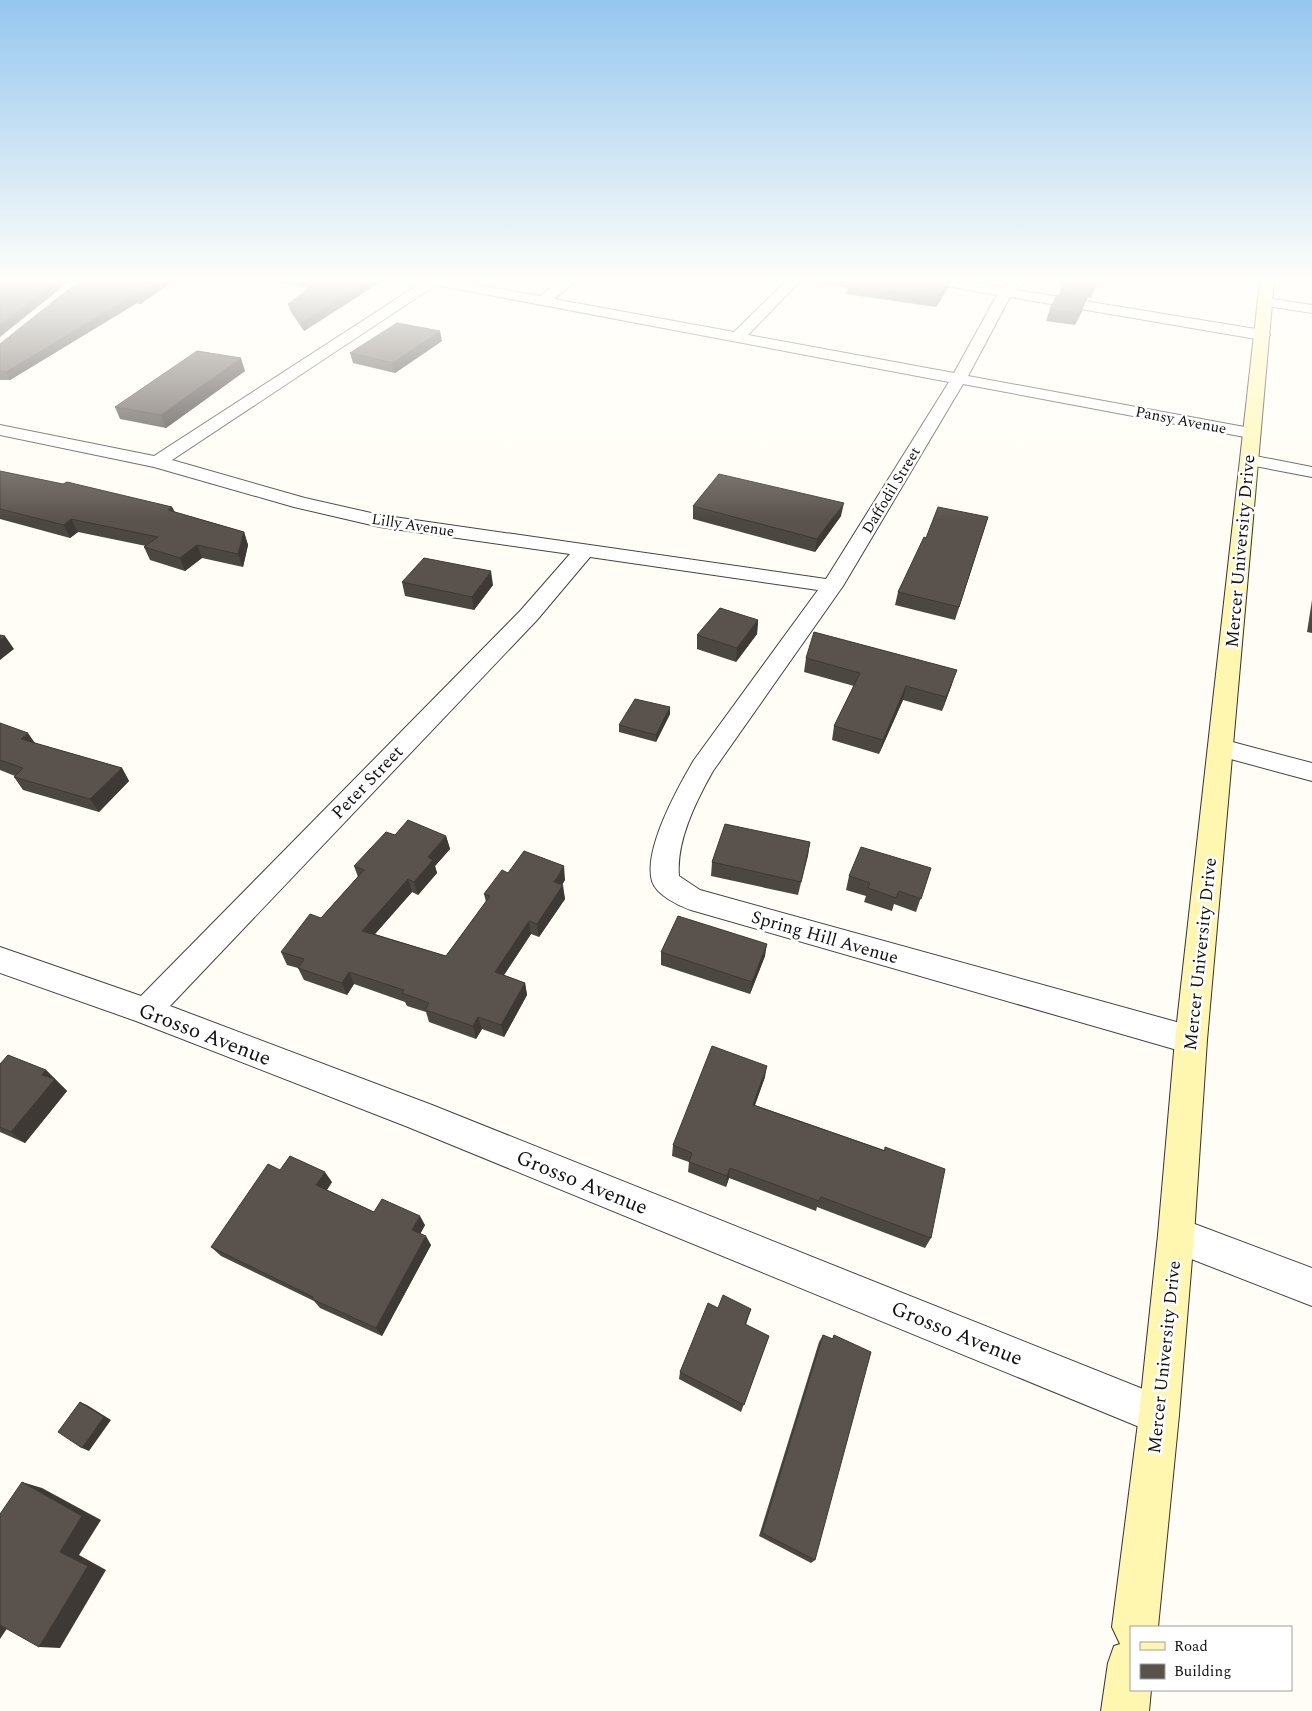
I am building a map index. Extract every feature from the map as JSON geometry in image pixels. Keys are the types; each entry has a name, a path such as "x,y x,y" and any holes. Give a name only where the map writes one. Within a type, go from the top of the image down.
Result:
{"main road":[{"name":"Mercer University Drive","path":"1135,1626 1159,1414 1176,1235 1191,1040 1259,361"},
{"path":"1125,1711 1130,1671"}],"street":[{"path":"156,462 311,361"},
{"name":"Pansy Avenue","path":"867,361 959,378 1250,446 1312,472"},
{"name":"Daffodil Street","path":"754,696 832,586 969,361"},
{"name":"Lilly Avenue","path":"0,430 156,462 301,503 380,521 832,586"},
{"name":"Peter Street","path":"146,1011 529,614 585,550"},
{"name":"Spring Hill Avenue","path":"754,696 703,766 690,790 674,827 664,861 666,881 692,899 1191,1040"},
{"path":"1221,748 1312,772"},
{"name":"Grosso Avenue","path":"0,960 146,1011 420,1116 1159,1414"},
{"path":"1176,1235 1312,1287"}],"building":[{"path":"0,361 25,361 6,372 0,371"},
{"path":"183,361 237,361 161,415 115,407"},
{"path":"0,471 63,484 67,482 172,507 168,510 244,532 238,554 197,545 180,558 144,547 158,537 71,519 64,525 0,509"},
{"path":"719,474 844,503 817,539 693,506"},
{"path":"938,507 988,517 959,607 898,592 924,537 926,538"},
{"path":"424,558 491,571 472,597 402,582"},
{"path":"720,608 758,620 737,648 697,635"},
{"path":"814,632 957,670 946,697 906,686 883,740 834,726 860,673 806,658"},
{"path":"635,699 670,707 656,735 619,725"},
{"path":"0,723 28,733 21,739 122,768 90,799 14,777 23,768 0,760"},
{"path":"408,820 446,836 428,857 433,860 414,882 408,879 362,931 446,956 490,896 484,894 502,870 508,873 524,851 564,866 554,882 563,885 537,924 529,921 495,972 525,983 501,1025 478,1017 473,1026 425,1010 429,1003 402,993 404,990 349,972 342,983 298,968 304,959 281,952 310,914 321,918 364,870 354,866 386,832 395,835"},
{"path":"725,824 810,842 801,882 712,862"},
{"path":"861,847 931,868 921,899 899,891 896,898 868,888 870,883 849,876"},
{"path":"678,916 767,944 752,982 661,952"},
{"path":"712,1046 767,1066 753,1105 885,1151 885,1147 945,1169 931,1238 821,1197 819,1201 730,1168 727,1176 689,1162 692,1153 673,1145"},
{"path":"8,1055 46,1070 42,1075 55,1079 11,1132 0,1127 0,1064"},
{"path":"290,1156 325,1172 316,1185 374,1212 382,1199 420,1216 412,1230 426,1236 376,1328 312,1299 313,1297 211,1247 268,1164 280,1170"},
{"path":"723,1295 751,1309 745,1324 769,1336 744,1405 680,1372 708,1303 718,1308"},
{"path":"823,1335 833,1339 834,1335 871,1352 815,1560 762,1533"},
{"path":"80,1402 104,1417 82,1448 58,1432"},
{"path":"22,1482 82,1516 60,1552 88,1566 39,1647 0,1625 0,1514"}]}
